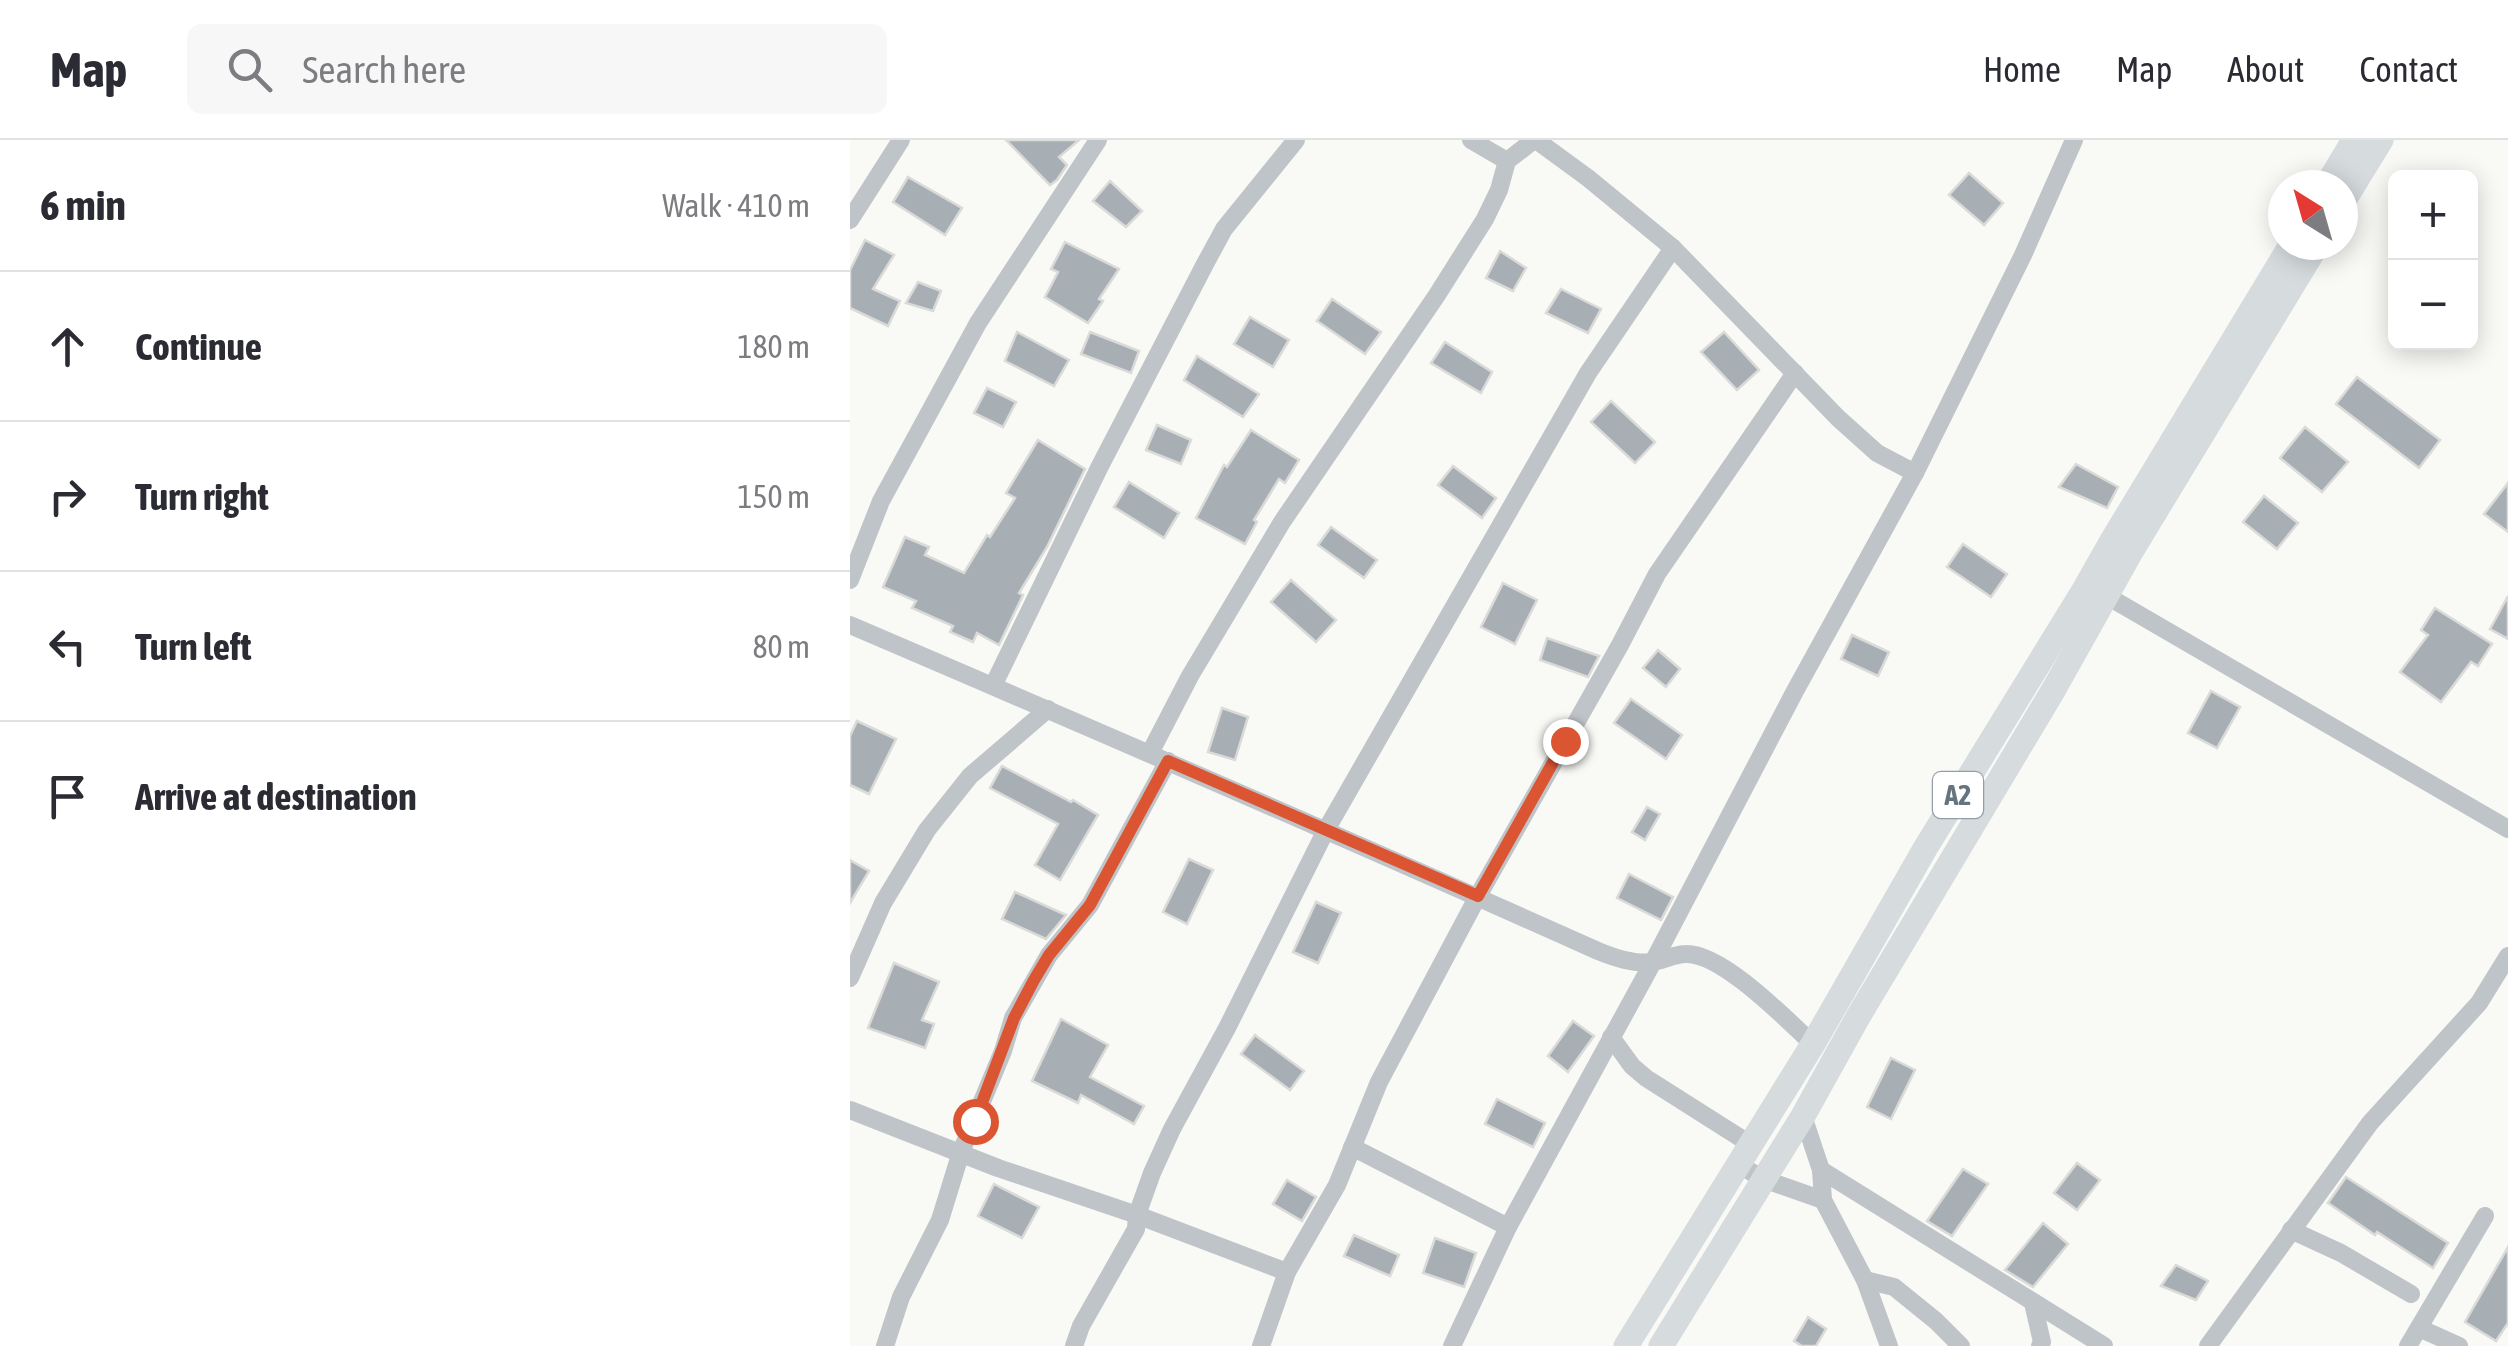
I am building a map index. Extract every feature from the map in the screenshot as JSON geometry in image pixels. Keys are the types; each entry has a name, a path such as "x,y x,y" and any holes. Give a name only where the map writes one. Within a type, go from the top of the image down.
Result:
{"highway":[{"path":"2358,178 2381,140"},
{"path":"2336,170 2352,141"},
{"name":"A2","path":"1626,1346 1813,1044 1926,847 2282,260"},
{"name":"A2","path":"1661,1346 1803,1116 2132,550 2308,260"}],"street":[{"path":"850,220 901,140"},
{"path":"850,580 881,501 978,323 1098,140"},
{"path":"993,686 1204,264 1234,217 1296,140"},
{"path":"1470,140 1507,162"},
{"path":"1150,753 1190,676 1282,522 1485,220 1507,162 1535,140 1672,248 1877,453 1915,473"},
{"path":"1452,1346 1508,1227 1915,473 2023,255 2074,140"},
{"path":"1074,1346 1136,1229 1152,1173 1172,1129 1228,1028 1326,830 1588,373 1672,248"},
{"path":"1261,1346 1287,1272 1337,1186 1379,1082 1478,896 1657,574 1794,373"},
{"path":"2107,596 2508,829"},
{"path":"850,625 1604,953 1640,963 1682,954 1712,960 1813,1044"},
{"path":"850,978 883,903 927,830 970,776 1048,709"},
{"path":"885,1346 901,1296 940,1220 961,1152 1014,1018 1049,955 1090,905 1168,761"},
{"path":"2208,1346 2370,1123 2479,1004 2508,956"},
{"path":"1611,1037 1632,1066 1744,1154 1762,1179 1822,1200"},
{"path":"850,1110 1287,1272"},
{"path":"1803,1116 1821,1170 1822,1200 1865,1280 1889,1346"},
{"path":"1352,1147 1508,1227"},
{"path":"1821,1170 2104,1346"},
{"path":"2408,1346 2485,1216"},
{"path":"2290,1230 2342,1253 2412,1294"},
{"path":"1865,1280 1894,1287 1961,1346"},
{"path":"2033,1304 2040,1346"},
{"path":"2419,1328 2460,1346"}],"building":[{"path":"1006,140 1079,140 1059,157 1067,165 1050,185"},
{"path":"1969,173 2003,203 1984,225 1949,195"},
{"path":"908,177 962,208 945,235 893,202"},
{"path":"1110,181 1142,211 1126,227 1093,201"},
{"path":"865,240 894,255 873,289 900,301 888,326 850,308 850,270"},
{"path":"1065,242 1119,269 1088,323 1045,297 1058,272 1051,269"},
{"path":"1500,251 1526,268 1513,291 1486,278"},
{"path":"918,282 941,291 933,311 906,303"},
{"path":"1561,289 1601,309 1588,333 1546,313"},
{"path":"1332,299 1381,332 1365,354 1317,321"},
{"path":"1250,317 1289,340 1273,367 1234,344"},
{"path":"1017,332 1069,360 1054,386 1005,361"},
{"path":"1090,332 1139,351 1131,373 1081,354"},
{"path":"1724,332 1759,370 1737,390 1701,352"},
{"path":"1445,342 1492,372 1481,393 1431,363"},
{"path":"1197,356 1259,394 1243,417 1184,380"},
{"path":"2357,377 2440,440 2419,468 2336,404"},
{"path":"987,388 1016,402 1003,427 974,413"},
{"path":"1611,401 1655,442 1635,463 1591,422"},
{"path":"1157,425 1191,440 1181,464 1146,450"},
{"path":"2305,427 2348,462 2322,492 2280,458"},
{"path":"1251,430 1299,460 1285,483 1279,479 1254,520 1257,522 1245,544 1196,518 1224,465 1227,467"},
{"path":"1038,440 1085,469 1047,547 1019,593 1023,595 999,645 977,633 973,642 950,632 953,626 912,608 916,601 883,587 905,537 929,547 925,555 964,573 1015,498 1006,493"},
{"path":"2076,464 2118,487 2107,508 2059,487"},
{"path":"1453,466 1496,498 1482,518 1438,485"},
{"path":"1129,482 1179,513 1164,538 1114,507"},
{"path":"2508,483 2508,532 2484,514"},
{"path":"2264,496 2298,523 2277,549 2243,522"},
{"path":"1331,527 1377,560 1364,578 1318,545"},
{"path":"1963,544 2007,574 1991,597 1947,567"},
{"path":"1291,580 1336,620 1316,642 1271,602"},
{"path":"1503,583 1537,600 1515,644 1481,627"},
{"path":"2508,596 2508,639 2490,629"},
{"path":"2435,608 2492,644 2478,666 2471,662 2441,702 2400,672 2428,635 2421,630"},
{"path":"1852,635 1889,652 1878,676 1841,659"},
{"path":"1547,638 1599,656 1588,677 1540,660"},
{"path":"1658,650 1680,669 1666,687 1643,668"},
{"path":"2211,691 2240,707 2217,748 2188,733"},
{"path":"1631,699 1682,735 1666,759 1614,723"},
{"path":"1222,708 1248,717 1235,760 1208,752"},
{"path":"857,721 896,739 869,794 850,785 850,736"},
{"path":"1002,766 1098,815 1060,880 1035,865 1058,824 990,788"},
{"path":"1647,807 1660,814 1645,840 1632,832"},
{"path":"1189,859 1213,870 1187,924 1163,912"},
{"path":"850,860 869,871 850,903"},
{"path":"1629,874 1673,897 1661,920 1617,898"},
{"path":"1015,892 1066,915 1046,939 1002,919"},
{"path":"1316,902 1341,913 1318,963 1293,952"},
{"path":"894,963 939,982 922,1020 934,1024 925,1048 868,1028"},
{"path":"1061,1019 1108,1045 1090,1077 1144,1106 1134,1124 1081,1095 1078,1103 1032,1081"},
{"path":"1573,1021 1594,1036 1568,1072 1548,1056"},
{"path":"1255,1035 1304,1071 1290,1090 1241,1054"},
{"path":"1891,1058 1915,1070 1891,1119 1867,1107"},
{"path":"1497,1099 1545,1123 1533,1147 1485,1124"},
{"path":"2077,1163 2100,1180 2077,1210 2054,1193"},
{"path":"1963,1169 1988,1184 1952,1236 1927,1221"},
{"path":"2346,1177 2448,1243 2433,1268 2328,1203"},
{"path":"1287,1180 1316,1197 1302,1221 1273,1204"},
{"path":"994,1184 1039,1207 1022,1238 978,1216"},
{"path":"2043,1223 2068,1244 2033,1287 2005,1270"},
{"path":"1354,1235 1399,1255 1390,1276 1344,1256"},
{"path":"1435,1238 1476,1253 1464,1287 1423,1273"},
{"path":"2508,1247 2508,1323 2496,1341 2465,1322"},
{"path":"2176,1265 2208,1281 2196,1300 2161,1286"},
{"path":"1808,1317 1826,1329 1816,1346 1802,1346 1794,1341"}],"route":[{"path":"975,1121 1014,1018 1034,980 1090,905 1168,761 1478,896 1565,741"}]}
